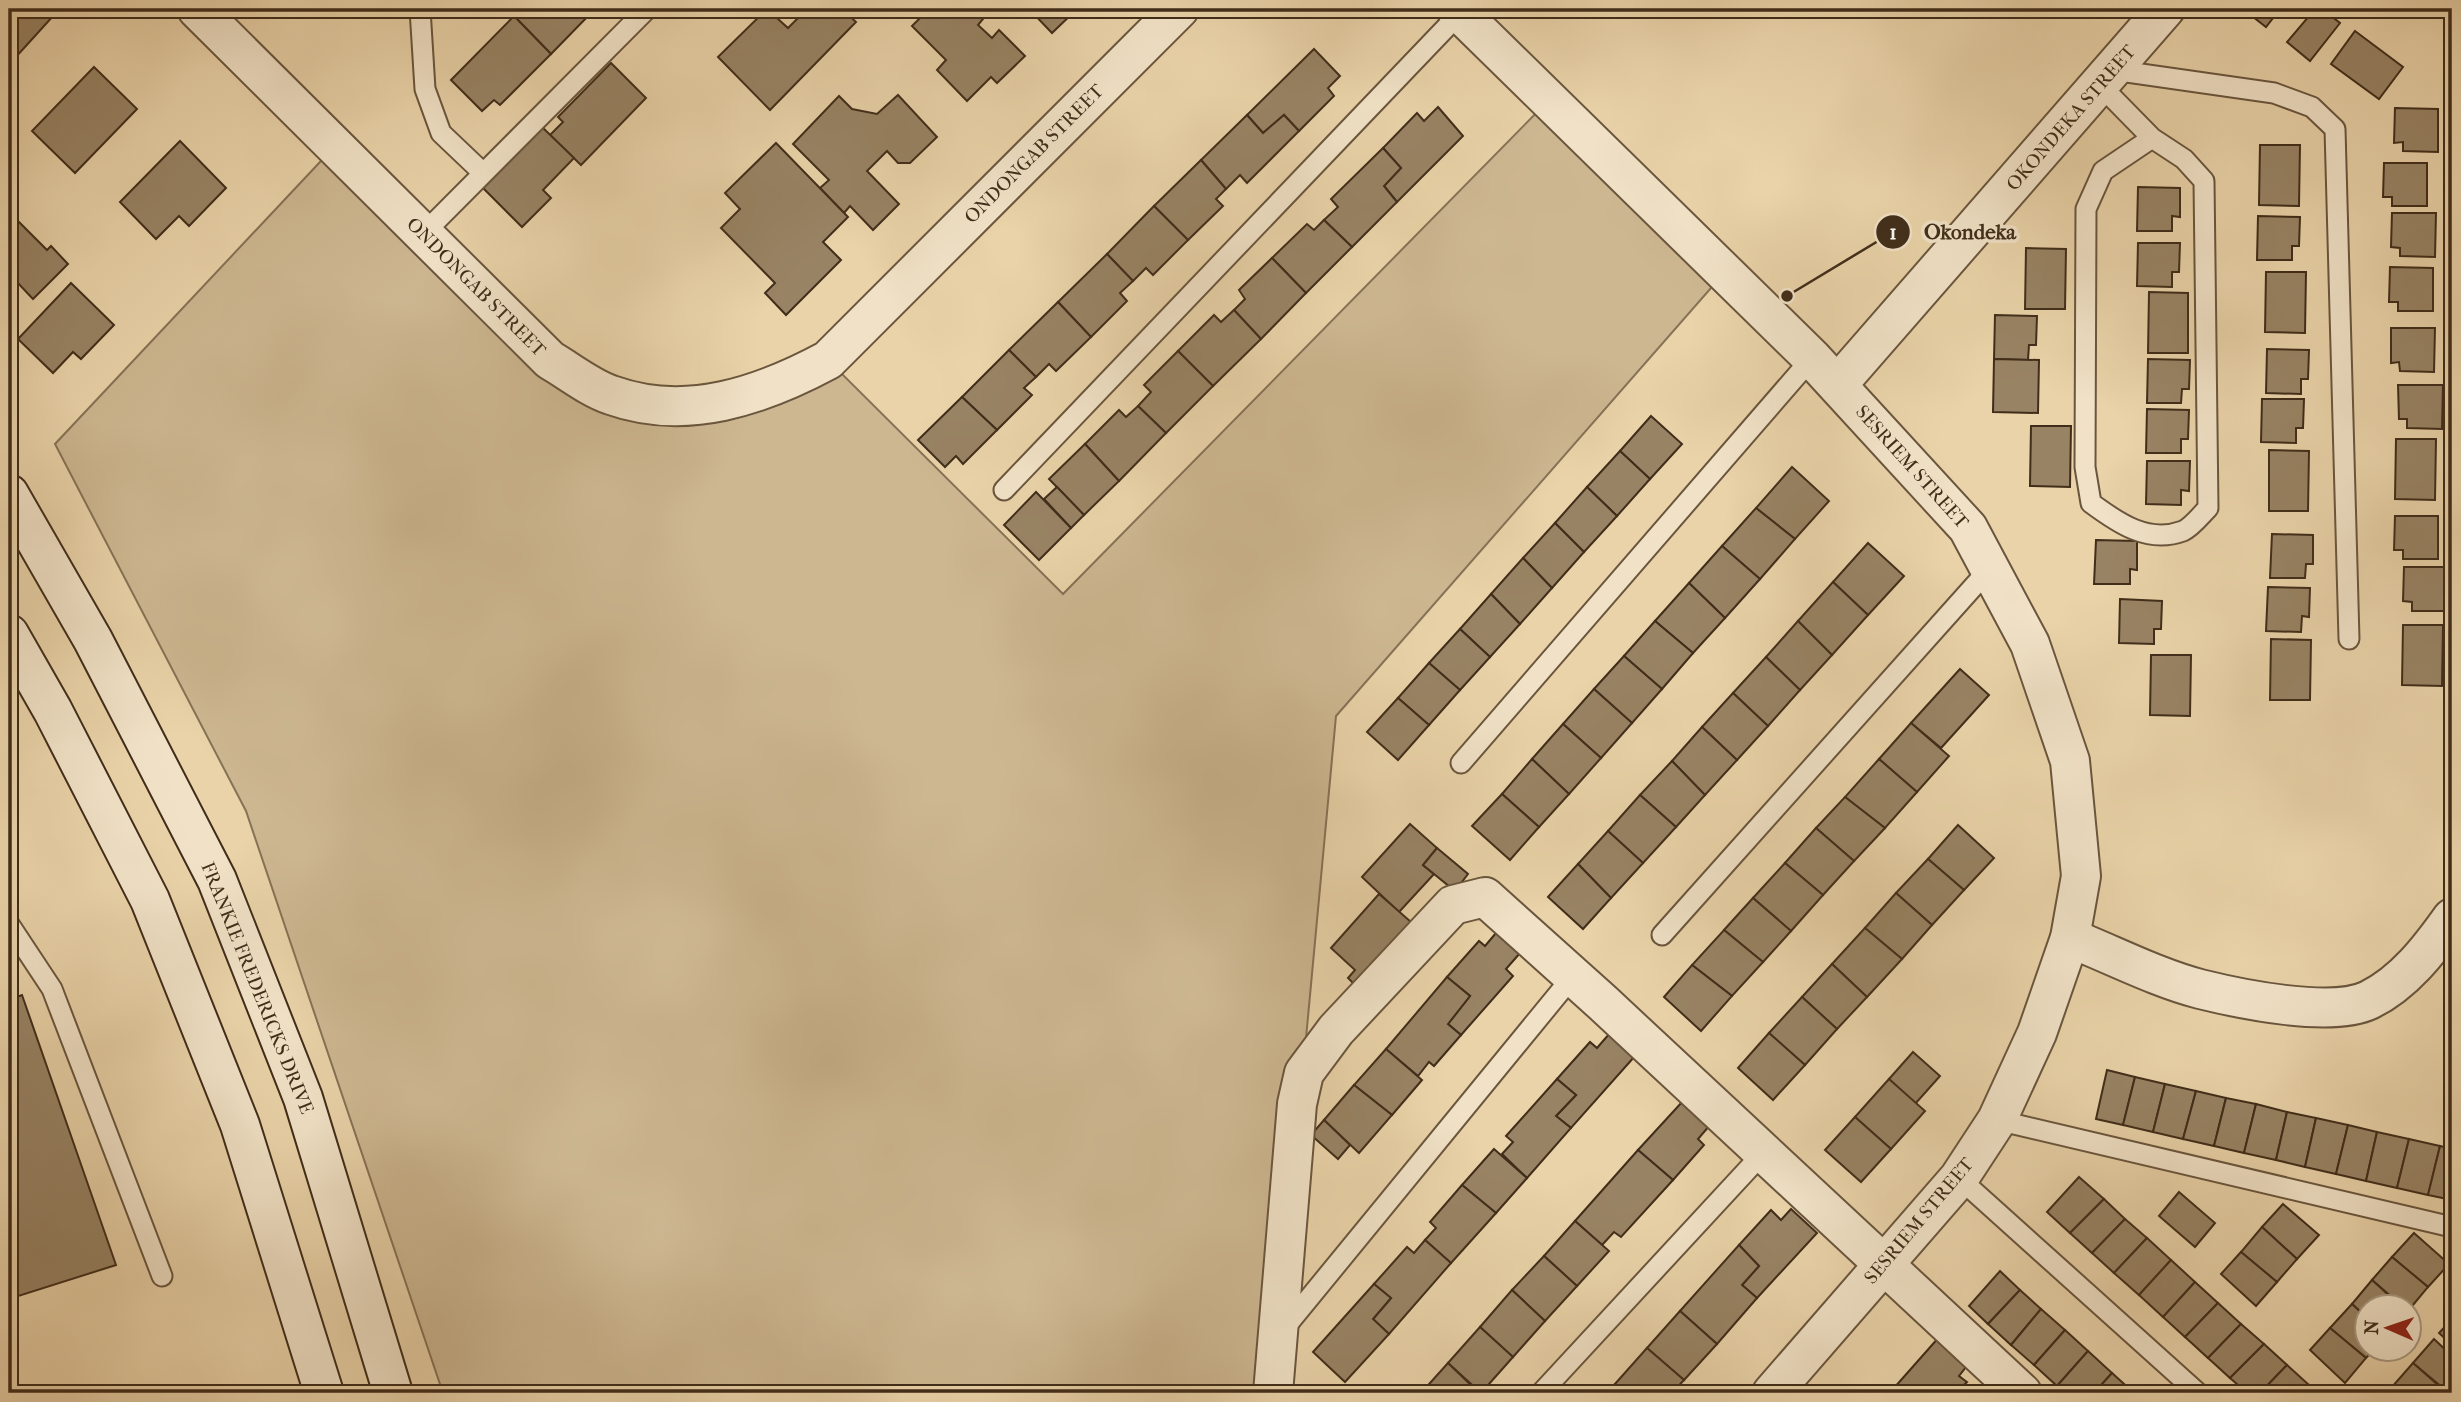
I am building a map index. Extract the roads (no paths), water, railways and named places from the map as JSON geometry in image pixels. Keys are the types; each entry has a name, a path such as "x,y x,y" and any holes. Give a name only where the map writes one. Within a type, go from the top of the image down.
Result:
{"street":[{"name":"ONDONGAB STREET","path":"197,9 550,360 609,395 660,407 724,403 788,382 828,360 1179,9"},
{"name":"OKONDEKA STREET","path":"1825,371 2106,78 2165,9"},
{"name":"SESRIEM STREET","path":"1458,11 1825,371 1968,528 2030,644 2070,761 2081,876 2070,938 2037,1033 1997,1120 1959,1178 1772,1393"},
{"name":"FRANKIE FREDERICKS DRIVE","path":"9,494 93,640 217,880 303,1098 393,1393"},
{"path":"9,634 53,712 150,900 240,1125 324,1393"},
{"path":"1273,1393 1280,1335 1297,1104 1304,1073 1336,1030 1454,905 1485,897 1884,1263 2013,1390"},
{"path":"2070,938 2198,989 2322,1010 2367,1001 2388,987 2427,952 2452,918"}],"lane":[{"path":"420,9 425,89 441,133 482,172"},
{"path":"423,234 647,9"},
{"path":"1004,490 1458,11"},
{"path":"2106,78 2152,138 2184,159 2204,181 2208,509 2185,530 2155,536 2121,525 2091,503 2085,467 2086,209 2103,171 2152,138"},
{"path":"2106,78 2274,93 2312,107 2335,129 2349,639"},
{"path":"1461,763 1825,371"},
{"path":"1662,935 1991,567"},
{"path":"9,924 52,989 162,1276"},
{"path":"1280,1335 1573,976"},
{"path":"1997,1120 2452,1227"},
{"path":"1541,1393 1764,1152"},
{"path":"1959,1178 2198,1393"}],"place":[{"name":"Okondeka","path":"1787,296"}]}
